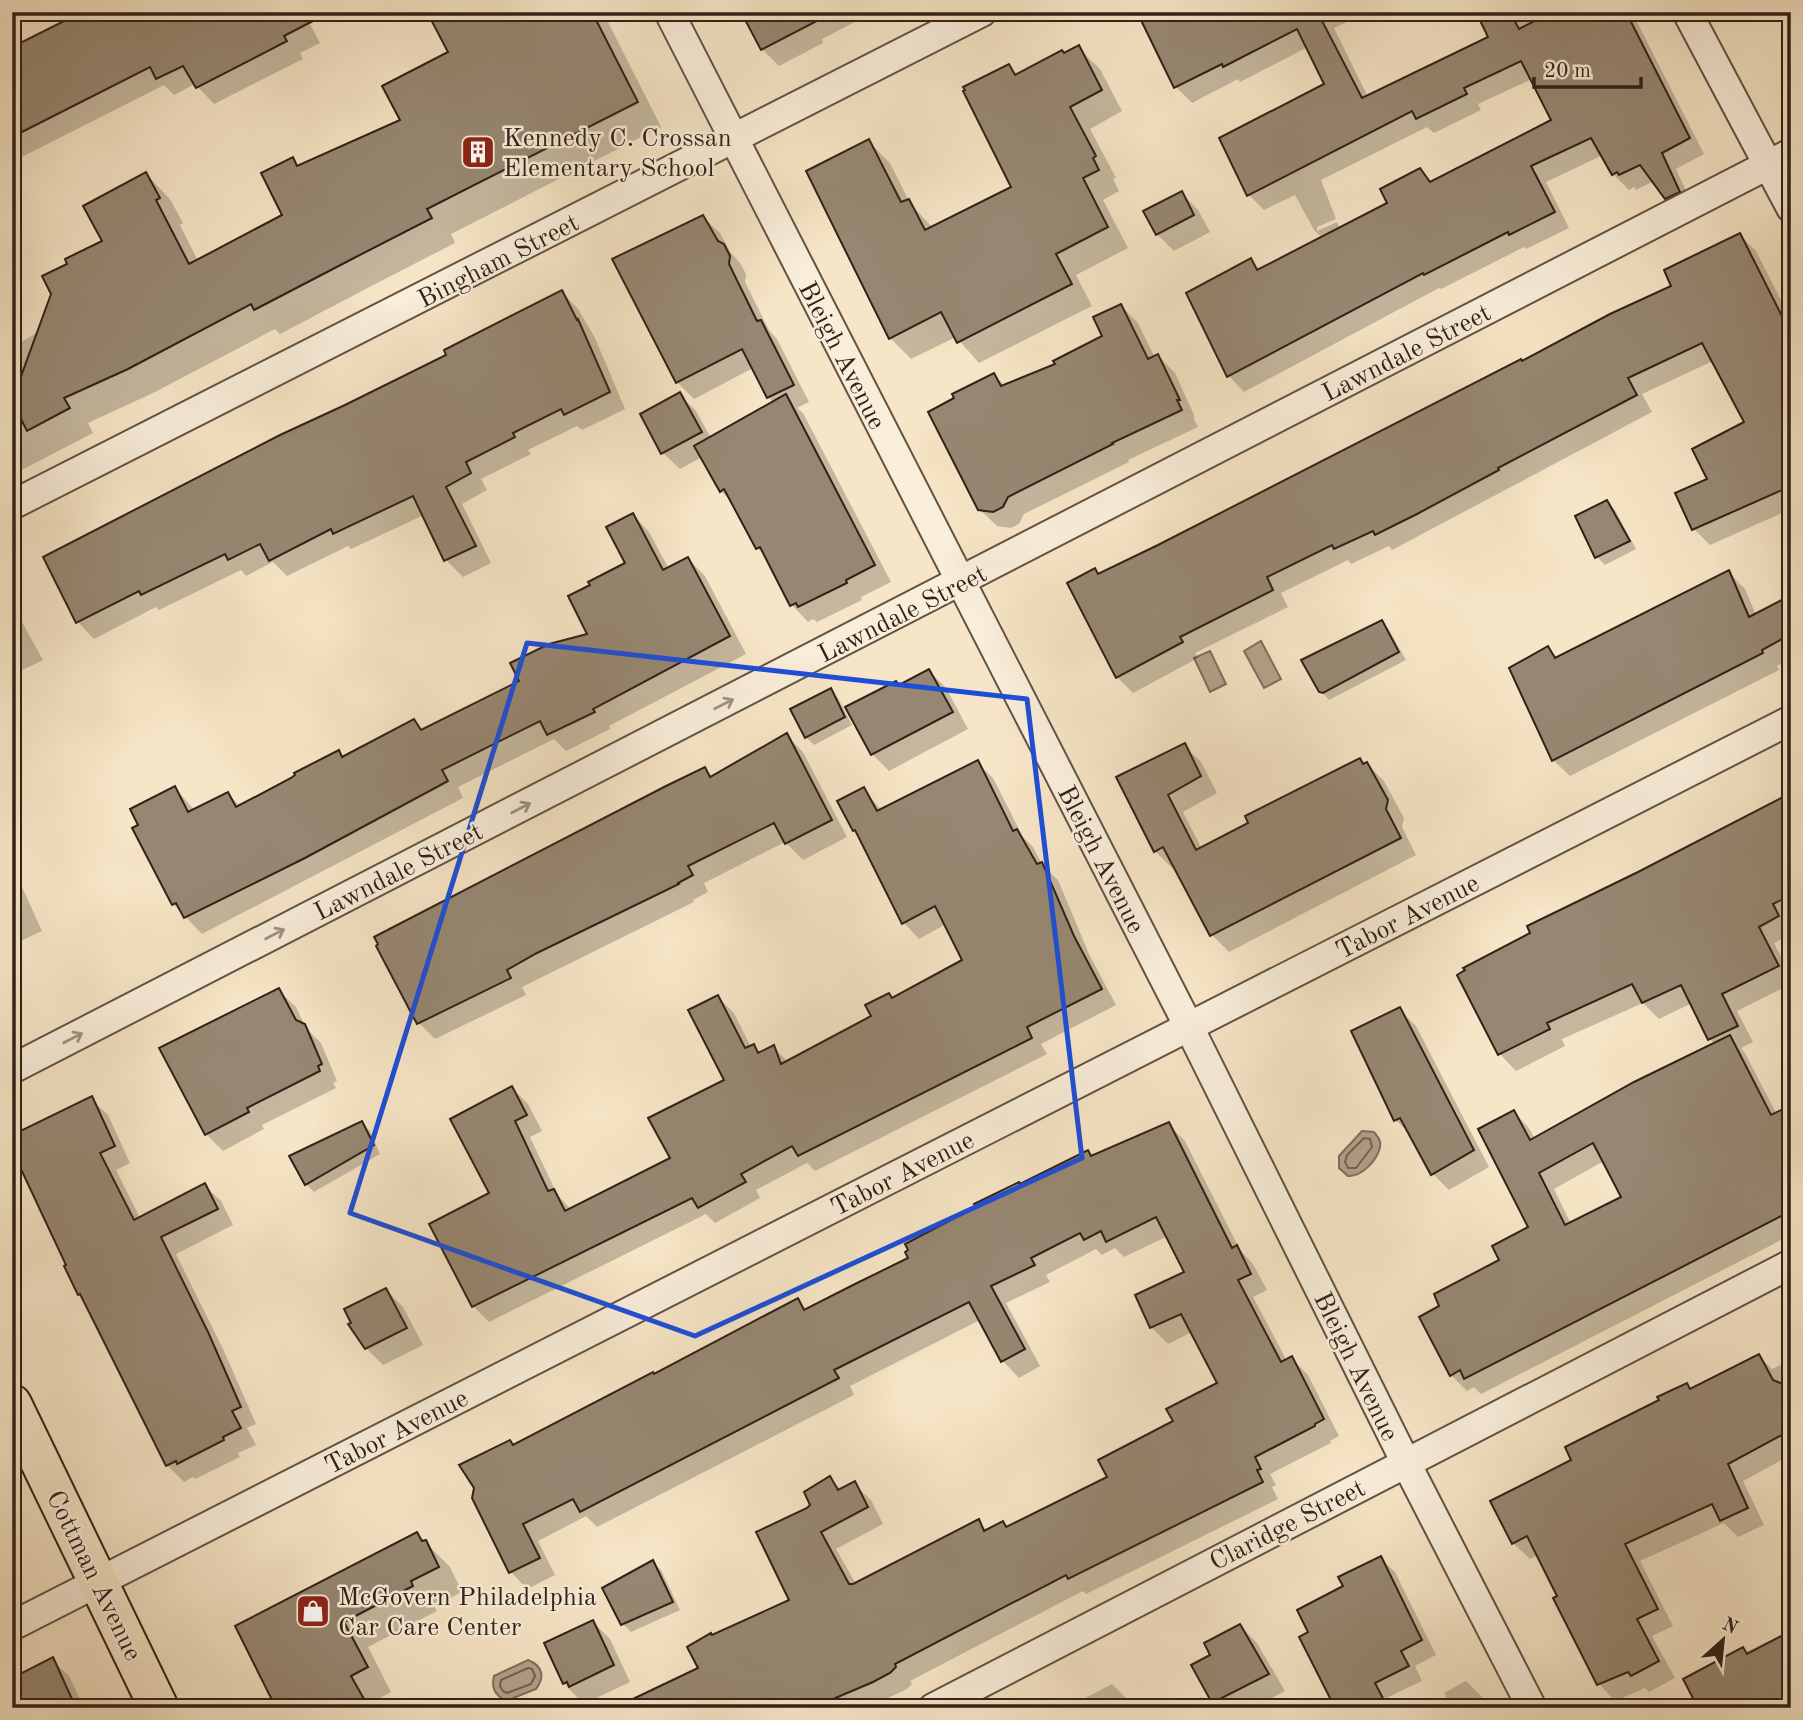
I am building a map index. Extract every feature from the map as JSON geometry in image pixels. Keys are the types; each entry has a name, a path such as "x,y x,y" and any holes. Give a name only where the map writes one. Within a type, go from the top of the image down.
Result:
{"main road":[{"name":"Cottman Avenue","path":"12,1404 159,1708"}],"street":[{"name":"Bleigh Avenue","path":"669,12 1189,1027 1532,1708"},
{"name":"Bingham Street","path":"12,505 982,12"},
{"path":"1686,12 1780,159 1791,208"},
{"name":"Lawndale Street","path":"12,1069 1780,159"},
{"name":"Tabor Avenue","path":"12,1626 1791,720"},
{"name":"Claridge Street","path":"933,1708 1791,1264"}],"highlighted area":[{"path":"527,643 1027,699 1082,1158 695,1336 350,1213"}],"water":[{"path":"1261,641 1281,679 1264,688 1244,651"},
{"path":"1210,651 1226,684 1210,692 1194,658"},
{"path":"1362,1131 1374,1132 1380,1141 1380,1147 1376,1158 1368,1167 1358,1174 1348,1176 1339,1168 1339,1156"},
{"path":"528,1660 537,1665 541,1672 539,1685 536,1689 506,1701 495,1691 494,1676"}],"building":[{"path":"82,12 330,12 284,36 287,41 196,88 183,66 156,79 150,67 12,137 12,47"},
{"path":"427,12 592,12 638,102 427,209 432,218 254,310 251,304 128,369 64,398 70,408 27,431 12,401 51,294 42,276 67,264 65,259 102,241 83,206 146,172 160,198 156,200 189,264 282,215 261,173 293,157 297,166 400,120 382,86 448,52"},
{"path":"741,12 834,12 761,50"},
{"path":"1137,12 1329,12 1320,17 1362,98 1488,37 1476,12 1510,12 1519,29 1552,12 1626,12 1690,138 1662,153 1680,192 1665,199 1640,165 1619,175 1617,172 1612,175 1591,138 1531,166 1555,212 1509,235 1508,232 1424,275 1423,273 1227,377 1186,293 1251,258 1257,270 1387,203 1380,189 1420,168 1430,182 1551,120 1521,61 1464,88 1467,94 1416,119 1412,111 1247,196 1219,138 1324,84 1297,29 1223,67 1222,64 1174,88"},
{"path":"1079,45 1102,90 1070,107 1096,156 1093,158 1099,170 1083,178 1108,227 1056,254 1072,284 957,343 941,312 889,339 806,171 869,139 901,202 909,199 925,230 1011,187 963,87 1009,64 1015,75 1062,50 1064,53"},
{"path":"1182,191 1194,215 1156,235 1143,211"},
{"path":"703,215 718,241 724,244 730,256 729,264 757,321 761,320 794,385 767,398 742,349 676,383 612,259"},
{"path":"1740,233 1791,334 1791,486 1692,530 1675,493 1707,479 1692,449 1744,422 1702,343 1628,378 1637,395 1375,535 1373,531 1334,549 1332,545 1267,577 1273,590 1180,637 1183,642 1116,678 1067,583 1095,568 1098,574 1158,545 1610,314 1671,286 1664,270"},
{"path":"562,290 578,319 610,392 564,415 561,409 513,433 515,437 466,462 471,473 446,487 476,546 444,561 413,496 333,534 331,529 269,561 260,544 228,560 225,554 141,595 139,591 76,623 43,557 280,435 446,355 444,350"},
{"path":"1121,304 1148,359 1158,354 1180,400 1177,400 1182,410 1008,497 1003,507 993,512 978,510 928,412 954,398 952,394 994,373 1001,386 1055,364 1053,361 1102,336 1093,317"},
{"path":"680,392 702,432 661,454 640,414"},
{"path":"786,394 875,565 846,580 847,583 798,607 796,603 790,606 760,547 756,549 724,489 720,492 694,446"},
{"path":"1607,500 1630,541 1595,558 1575,516"},
{"path":"633,513 663,570 688,557 730,636 593,709 595,712 547,735 540,721 442,770 448,781 305,858 184,918 176,903 172,905 132,828 138,825 130,809 175,786 188,812 228,792 236,807 339,750 342,757 414,719 421,730 519,681 510,663 549,644 587,634 568,596 625,563 606,527"},
{"path":"1729,570 1749,617 1791,595 1791,634 1762,650 1763,653 1552,761 1509,668 1548,646 1555,658"},
{"path":"1382,620 1399,652 1323,693 1319,692 1301,660"},
{"path":"929,669 953,712 871,755 845,707 896,681 899,685"},
{"path":"831,688 845,717 805,738 790,709"},
{"path":"787,733 832,820 785,844 774,823 688,866 693,875 679,884 537,953 507,970 511,978 417,1024 376,946 378,944 374,937 666,786 705,767 710,777"},
{"path":"1185,743 1201,776 1168,795 1196,850 1248,823 1245,816 1360,758 1363,764 1367,762 1388,800 1386,809 1401,838 1210,936 1163,847 1154,852 1116,777"},
{"path":"978,760 1013,831 1017,829 1037,864 1042,862 1074,936 1102,989 1027,1027 1032,1038 798,1156 792,1146 741,1174 746,1182 698,1208 692,1198 472,1307 429,1224 489,1193 450,1119 512,1086 527,1115 515,1121 548,1191 554,1189 565,1211 670,1158 648,1118 724,1080 688,1010 718,995 745,1048 754,1044 758,1053 774,1045 781,1064 871,1016 865,1005 889,993 892,998 962,960 935,906 902,924 855,830 853,831 837,801 864,787 877,811"},
{"path":"1791,793 1791,895 1773,904 1779,916 1759,927 1779,966 1722,994 1738,1026 1708,1040 1681,985 1642,1003 1632,984 1547,1023 1550,1029 1498,1055 1457,975 1465,970 1463,968 1530,933 1527,926"},
{"path":"279,988 296,1020 305,1024 322,1064 318,1066 320,1071 247,1108 249,1112 205,1135 159,1048"},
{"path":"1400,1007 1474,1150 1431,1175 1400,1118 1394,1121 1351,1031"},
{"path":"1730,1035 1771,1115 1791,1105 1791,1211 1464,1379 1460,1370 1450,1376 1419,1317 1439,1306 1434,1294 1499,1260 1492,1246 1528,1227 1478,1129 1514,1110 1530,1140 1634,1082","holes":["1593,1143 1621,1197 1565,1225 1539,1173"]},
{"path":"92,1096 115,1146 100,1153 134,1220 205,1183 218,1209 161,1237 241,1407 232,1411 241,1428 223,1437 224,1440 177,1464 176,1461 166,1466 80,1294 78,1295 12,1150 12,1135"},
{"path":"362,1121 374,1145 305,1185 289,1156"},
{"path":"1169,1122 1232,1248 1237,1245 1251,1274 1238,1280 1281,1362 1292,1356 1324,1419 1255,1457 1263,1482 1068,1579 1066,1575 895,1664 896,1667 890,1673 873,1682 812,1708 614,1708 698,1668 687,1647 711,1633 712,1635 789,1600 756,1532 807,1508 810,1505 804,1492 830,1476 838,1490 855,1481 868,1507 821,1532 849,1584 853,1584 979,1519 984,1531 1003,1521 1006,1527 1107,1477 1098,1460 1173,1421 1166,1409 1217,1383 1181,1314 1150,1328 1135,1295 1184,1272 1156,1217 1106,1242 1101,1231 1084,1240 1080,1233 1031,1258 1035,1265 991,1286 1025,1349 1001,1362 969,1302 834,1370 839,1378 580,1512 573,1499 523,1524 540,1558 509,1573 472,1498 474,1488 459,1465 510,1440 513,1445 798,1298 804,1310 908,1258 905,1244 976,1207 974,1204 1019,1182 1020,1184 1088,1150 1091,1156"},
{"path":"386,1288 407,1328 365,1349 348,1324 351,1323 344,1309"},
{"path":"1759,1354 1773,1380 1790,1387 1784,1404 1791,1415 1791,1430 1728,1464 1748,1508 1720,1521 1712,1504 1625,1544 1658,1609 1637,1619 1659,1661 1631,1676 1628,1672 1597,1685 1553,1598 1557,1596 1527,1536 1512,1544 1490,1501 1571,1460 1565,1447 1659,1400 1657,1397 1687,1383 1690,1389"},
{"path":"417,1532 422,1541 426,1540 439,1567 411,1581 413,1586 344,1622 368,1667 351,1676 369,1708 276,1708 235,1626"},
{"path":"1381,1556 1422,1640 1401,1651 1409,1666 1375,1683 1388,1708 1335,1708 1299,1637 1308,1632 1297,1610 1343,1586 1338,1577"},
{"path":"653,1560 673,1602 621,1625 602,1588"},
{"path":"593,1620 614,1665 569,1687 567,1682 563,1684 544,1643"},
{"path":"1240,1624 1269,1674 1212,1703 1191,1665 1210,1655 1204,1643"},
{"path":"1783,1635 1791,1651 1791,1708 1698,1708 1683,1679 1743,1647 1747,1654"},
{"path":"53,1657 76,1708 12,1708 12,1678"}],"place":[{"name":"Kennedy C. Crossan Elementary School","path":"478,152"},
{"name":"McGovern Philadelphia Car Care Center","path":"313,1611"}]}
